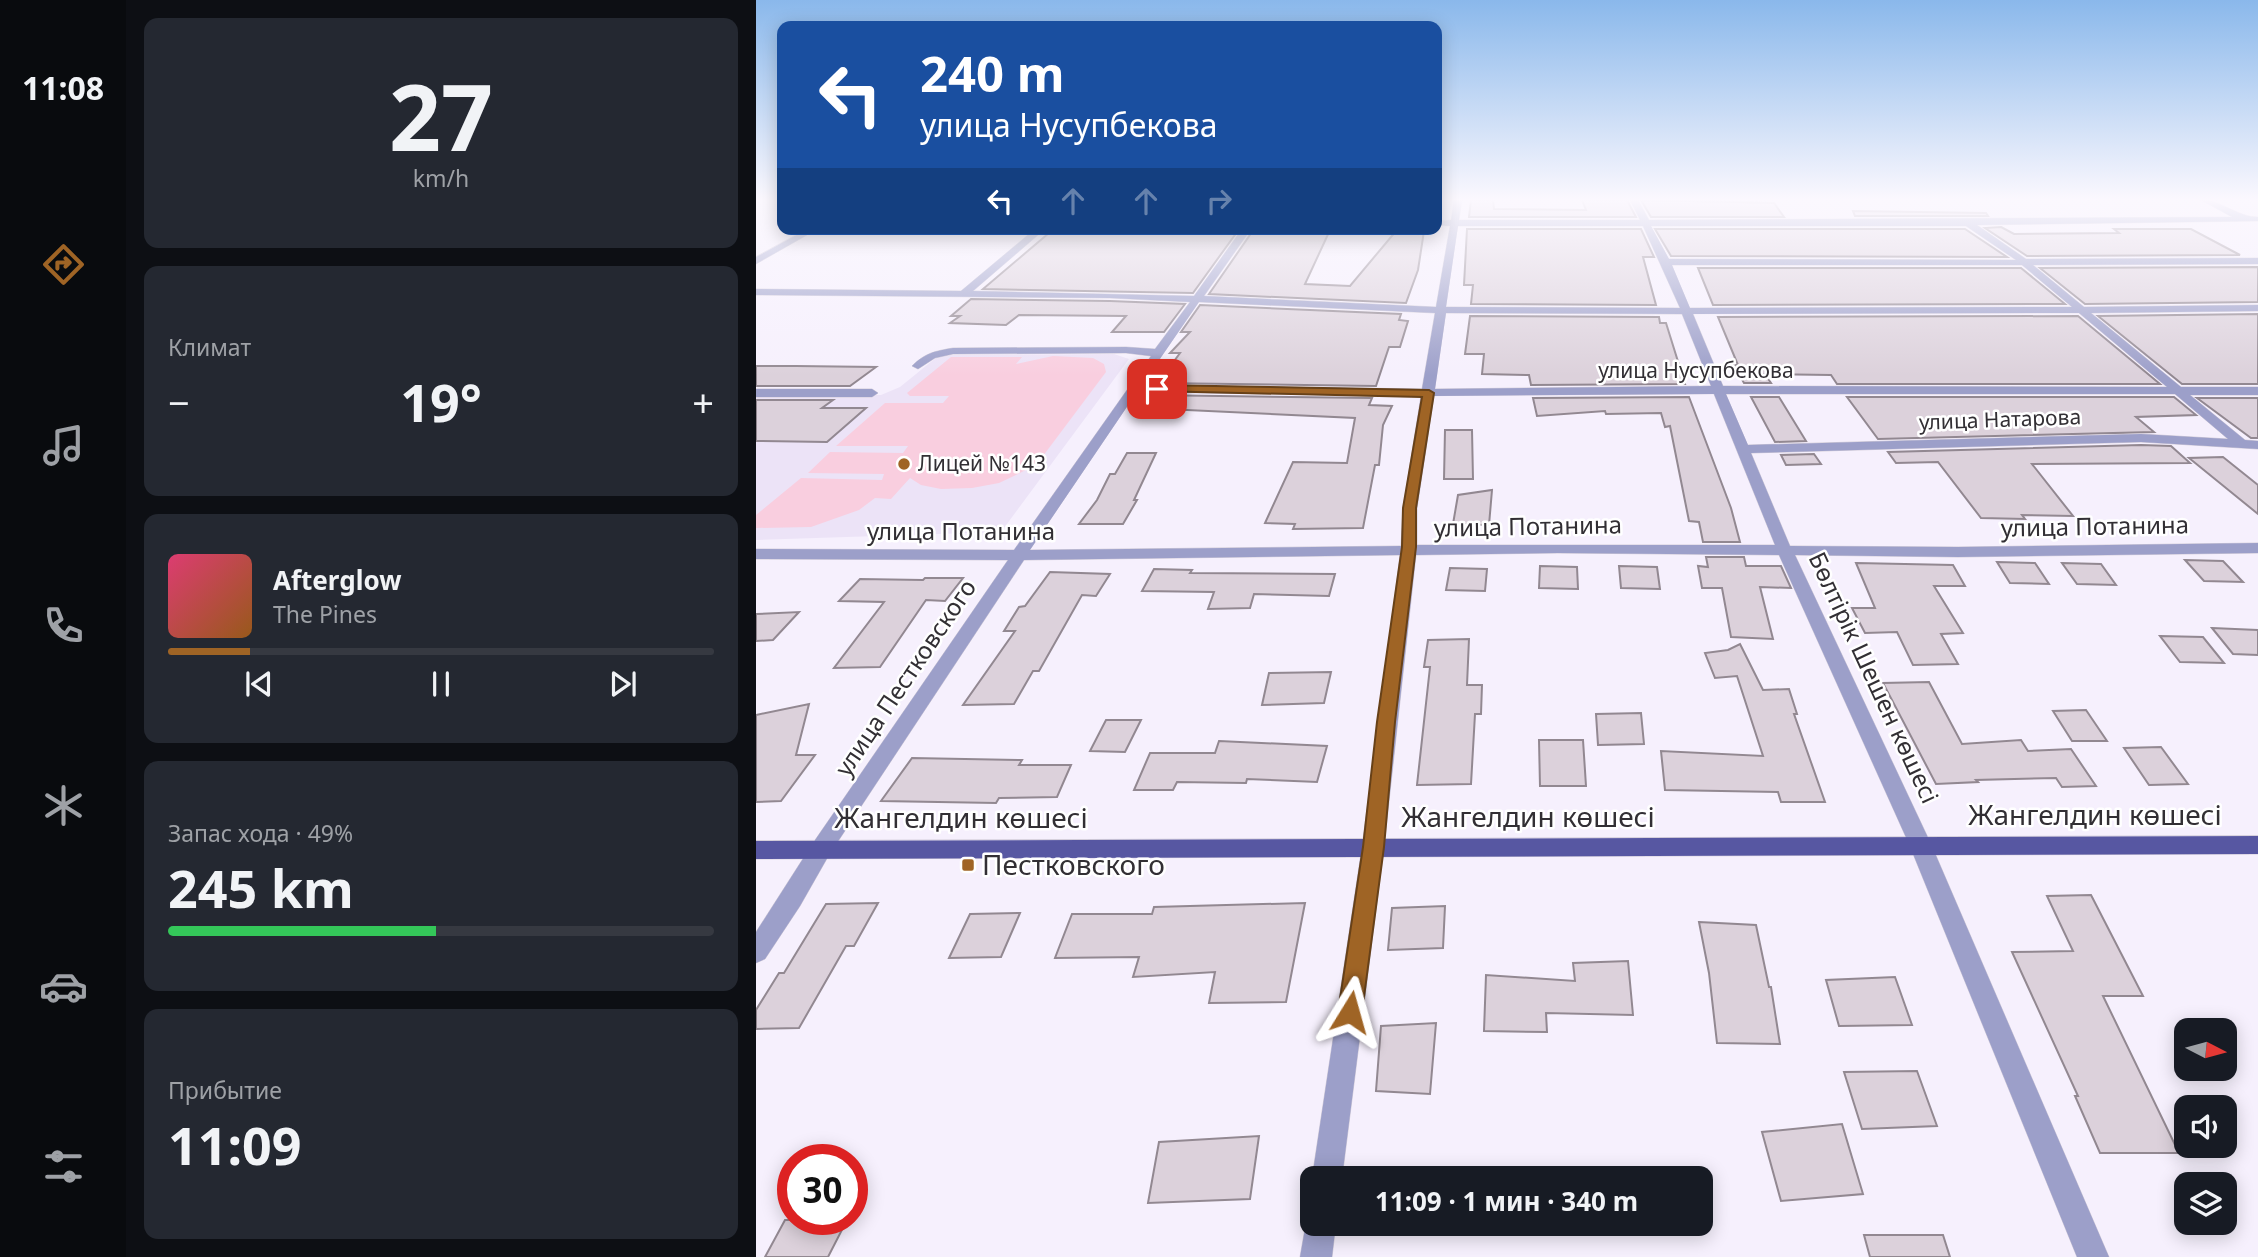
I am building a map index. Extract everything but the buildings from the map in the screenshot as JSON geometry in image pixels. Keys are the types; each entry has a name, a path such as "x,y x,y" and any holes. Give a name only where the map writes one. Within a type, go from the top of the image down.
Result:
{"main road":[{"name":"Жангелдин көшесі","path":"756,850 2258,845"}],"street":[{"path":"964,293 1005,259"},
{"name":"улица Пестковского","path":"756,952 792,899 821,849 1018,555 1226,259"},
{"path":"1329,1166 1373,847 1408,552 1410,508 1442,310 1444,259"},
{"name":"Бөлтірік Шешен көшесі","path":"1663,259 1784,549 1920,845 2093,1257"},
{"path":"2018,259 2258,457"},
{"path":"1665,262 1986,264 2258,261"},
{"path":"756,292 1197,298 1442,310 2258,308"},
{"path":"918,366 931,355 953,351 1126,350 1158,354"},
{"name":"улица Нусупбекова","path":"1133,388 1429,393 1717,390 2258,391"},
{"path":"756,393 872,393"},
{"name":"улица Натарова","path":"1743,449 2141,438 2258,445"},
{"name":"улица Потанина","path":"756,554 1018,555 1558,548 1958,552 2258,548"},
{"path":"1316,1257 1319,1236"}],"shaded area":[{"name":"Лицей №143","path":"1114,354 1129,359 1001,532 756,540 756,395 881,395 900,387 937,357 950,355"},
{"path":"1053,356 1093,358 1104,364 1106,372 1037,464 999,483 972,488 941,489 921,485 910,478 891,499 875,498 859,510 811,527 756,528 756,515 801,478 882,480 884,474 808,473 830,452 903,453 908,446 836,446 885,403 943,403 949,396 910,396 907,393 951,357 1022,357 1016,364"}],"place":[{"name":"Лицей №143","path":"904,464"},
{"name":"Пестковского","path":"968,865"}],"route":[{"path":"1157,389 1429,393 1410,508 1409,547 1350,1012"}]}
